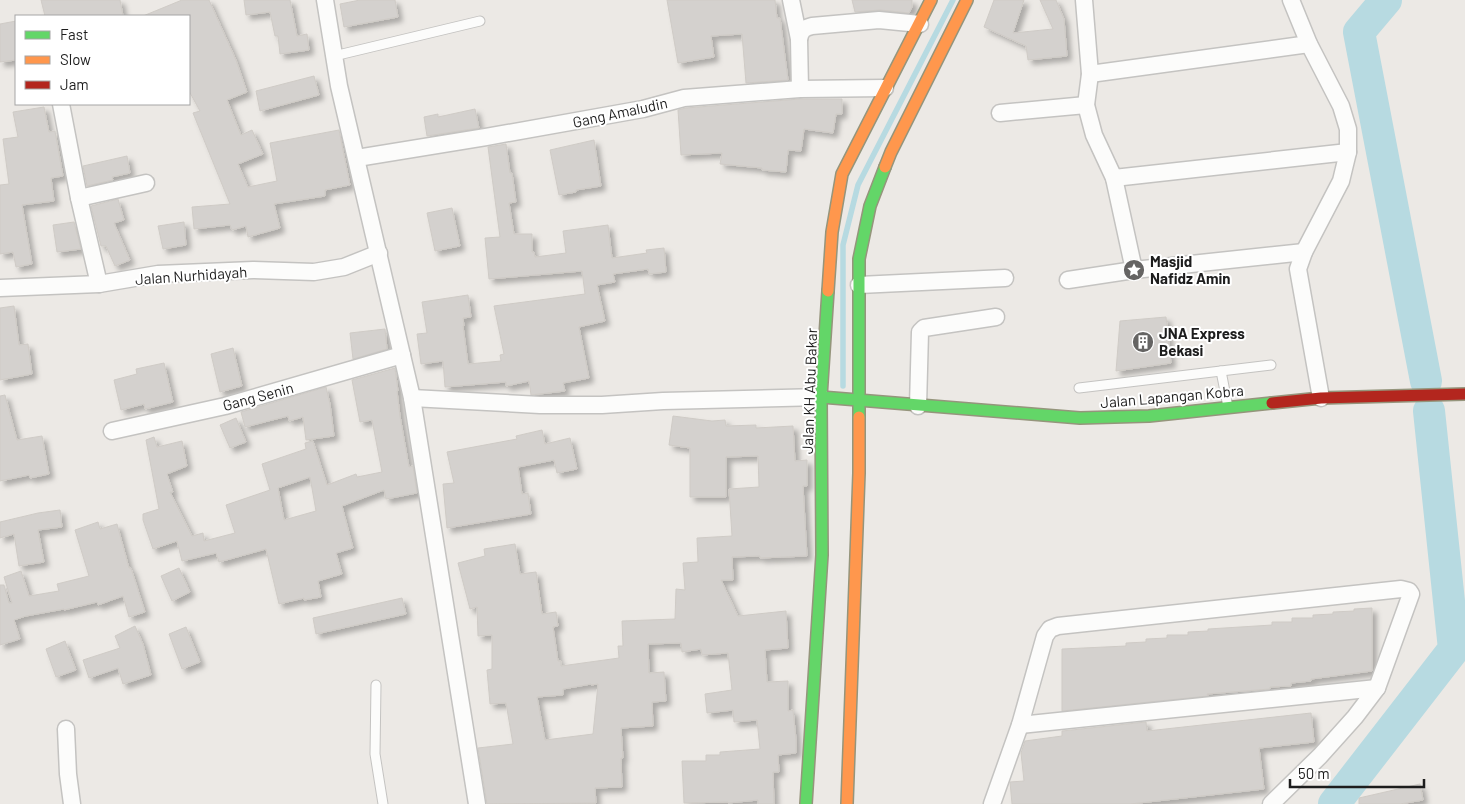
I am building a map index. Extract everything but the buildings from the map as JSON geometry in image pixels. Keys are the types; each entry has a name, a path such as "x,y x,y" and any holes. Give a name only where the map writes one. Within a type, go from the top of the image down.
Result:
{"street":[{"path":"325,0 339,86 380,253 412,398 477,804"},
{"path":"791,0 799,39 800,88"},
{"name":"Jalan KH Abu Bakar","path":"806,804 822,555 821,398 832,232 842,174 931,0"},
{"path":"847,804 859,483 859,258 870,206 891,152 967,0"},
{"path":"1084,0 1090,74 1086,105 1094,135 1114,178 1134,270"},
{"path":"1291,0 1309,44 1341,106 1348,129 1348,152 1340,182 1304,252 1298,269 1321,398"},
{"path":"799,39 800,33 805,28 812,26 879,20 920,24"},
{"path":"1090,74 1309,44"},
{"name":"Gang Amaludin","path":"357,158 644,109 684,98 800,88 886,88"},
{"path":"61,105 79,198 99,284"},
{"path":"1000,113 1086,105"},
{"path":"1114,178 1348,152"},
{"path":"79,198 146,183"},
{"path":"1068,280 1134,270 1304,252"},
{"name":"Jalan Nurhidayah","path":"0,288 99,284 158,274 253,270 314,272 344,267 380,253"},
{"path":"859,285 1005,278"},
{"path":"918,406 920,332 924,328 932,326 996,317"},
{"name":"Gang Senin","path":"112,431 225,406 402,355"},
{"name":"Jalan Lapangan Kobra","path":"821,398 1080,418 1149,416 1321,398 1465,394"},
{"path":"412,398 602,405 663,401 821,398"},
{"path":"992,804 1020,725 1045,636 1050,629 1058,626 1401,589 1409,591 1411,594 1377,688 1355,717 1320,756 1267,804"},
{"path":"1020,725 1377,688"},
{"path":"66,729 68,774 72,804"}],"lane":[{"path":"334,56 480,21"},
{"path":"1078,388 1272,365"},
{"path":"1221,371 1228,407"},
{"path":"376,685 375,754 383,804"}],"waterway":[{"path":"843,386 843,245 858,185 953,0"},
{"path":"1386,0 1359,32 1426,381"},
{"path":"1334,804 1454,649 1429,411"}],"traffic: fast":[{"path":"859,417 859,259 870,206 885,167"},
{"path":"806,804 822,555 821,397 828,291"},
{"path":"821,397 1080,418 1149,416 1272,403"}],"traffic: slow":[{"path":"828,291 832,232 842,174 931,0"},
{"path":"885,167 967,0"},
{"path":"847,804 859,473 859,417"}],"traffic: jam":[{"path":"1272,403 1321,398 1465,394"}],"place":[{"name":"Masjid Nafidz Amin","path":"1134,270"},
{"name":"JNA Express Bekasi","path":"1143,342"}]}
